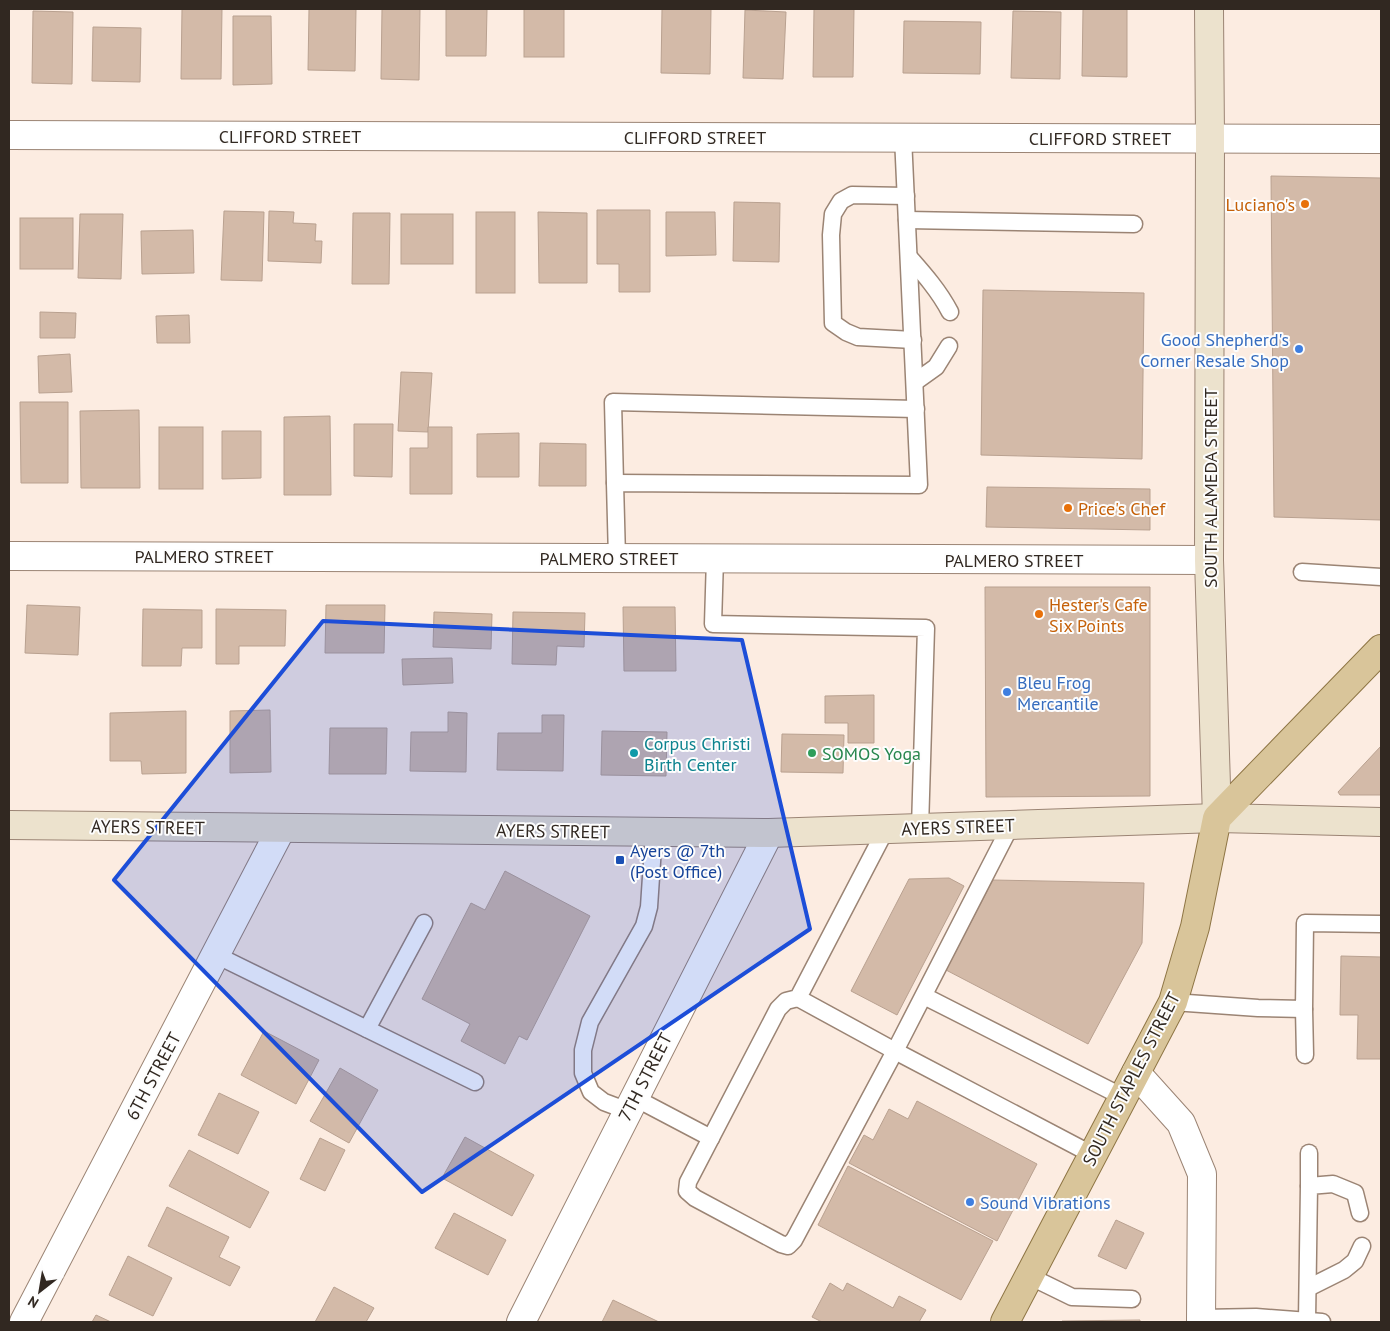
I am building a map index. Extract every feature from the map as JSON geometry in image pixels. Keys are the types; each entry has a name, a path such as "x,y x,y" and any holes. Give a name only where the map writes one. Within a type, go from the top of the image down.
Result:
{"main road":[{"name":"SOUTH ALAMEDA STREET","path":"1208,9 1210,138 1209,560 1217,818"},
{"path":"1217,818 1381,648"},
{"name":"AYERS STREET","path":"9,825 769,833 1217,818 1381,822"},
{"name":"SOUTH STAPLES STREET","path":"1005,1322 1173,1002 1195,927 1217,818"}],"street":[{"name":"CLIFFORD STREET","path":"9,136 1381,139"},
{"name":"PALMERO STREET","path":"9,556 1209,560"},
{"name":"6TH STREET","path":"24,1322 281,829"},
{"name":"7TH STREET","path":"521,1322 769,833"},
{"path":"1129,1085 1181,1123 1202,1174 1201,1320"}],"lane":[{"path":"616,483 919,484 903,138"},
{"path":"906,196 852,195 841,201 833,214 831,235 833,323 858,338 912,340"},
{"path":"907,220 1134,224"},
{"path":"909,257 937,292 950,312"},
{"path":"915,382 936,367 949,346"},
{"path":"617,558 613,402 916,409"},
{"path":"715,558 713,624 926,628 920,828"},
{"path":"1302,572 1381,577"},
{"path":"1011,825 924,996 895,1051 803,1224 794,1240 788,1246 781,1244 695,1198 688,1191 688,1182 778,1010 786,1001 798,998 895,1051 1093,1154"},
{"path":"798,998 886,829"},
{"path":"654,832 649,907 644,926 590,1022 583,1050 583,1073 591,1092 604,1102 631,1104 711,1138"},
{"path":"366,1029 424,923"},
{"path":"1305,1055 1305,923 1381,924"},
{"path":"216,955 475,1082"},
{"path":"924,996 1129,1085"},
{"path":"1173,1002 1304,1009"},
{"path":"1201,1320 1256,1318 1314,1322 1308,1288 1309,1154"},
{"path":"1310,1186 1333,1184 1355,1193 1360,1213"},
{"path":"1308,1288 1344,1270 1355,1261 1362,1246"},
{"path":"1029,1276 1072,1296 1132,1300"}],"highlighted area":[{"path":"323,621 742,640 810,929 422,1192 114,880"}],"building":[{"path":"182,9 222,9 221,79 181,79"},
{"path":"309,9 356,9 355,71 308,70"},
{"path":"382,9 420,9 419,80 381,79"},
{"path":"446,9 487,9 486,56 446,56"},
{"path":"524,9 564,9 564,57 524,57"},
{"path":"662,9 711,9 710,74 661,73"},
{"path":"814,9 854,9 853,77 813,77"},
{"path":"1083,9 1127,9 1127,77 1082,76"},
{"path":"745,10 786,12 783,79 743,78"},
{"path":"33,11 73,12 72,84 32,83"},
{"path":"1013,11 1061,12 1060,79 1011,78"},
{"path":"233,16 271,16 272,84 233,85"},
{"path":"904,21 981,22 980,74 903,73"},
{"path":"93,27 141,28 140,82 92,81"},
{"path":"1271,176 1381,178 1381,520 1274,517"},
{"path":"734,202 780,203 779,262 733,261"},
{"path":"597,210 650,210 650,292 619,292 619,264 597,264"},
{"path":"224,211 264,212 262,281 221,280"},
{"path":"269,211 294,212 293,223 316,224 315,241 322,241 321,263 268,261"},
{"path":"476,212 515,212 515,293 476,293"},
{"path":"538,212 587,213 587,283 539,283"},
{"path":"666,212 715,212 716,255 666,256"},
{"path":"353,213 390,213 389,284 352,284"},
{"path":"80,214 123,214 121,279 78,278"},
{"path":"401,214 453,214 453,264 401,264"},
{"path":"20,218 73,218 73,269 20,269"},
{"path":"193,230 194,273 142,274 141,231"},
{"path":"983,290 1144,293 1142,459 981,455"},
{"path":"40,312 76,313 75,338 40,338"},
{"path":"189,315 190,343 157,343 156,316"},
{"path":"70,354 72,392 39,393 38,356"},
{"path":"401,372 432,373 428,432 398,431"},
{"path":"20,402 68,402 68,483 21,483"},
{"path":"139,410 140,488 81,488 80,411"},
{"path":"330,416 331,495 284,495 284,417"},
{"path":"354,424 393,424 392,477 354,476"},
{"path":"159,427 203,427 203,489 159,489"},
{"path":"428,427 452,427 452,494 410,494 410,448 428,448"},
{"path":"222,431 261,431 261,478 222,479"},
{"path":"519,433 519,477 477,477 477,434"},
{"path":"540,443 586,444 586,486 539,486"},
{"name":"Price's Chef","path":"987,487 1150,489 1150,530 986,527"},
{"path":"985,587 1150,587 1150,796 986,797"},
{"path":"27,605 80,607 78,655 25,653"},
{"path":"326,605 385,605 384,653 325,653"},
{"path":"623,607 675,607 676,671 624,671"},
{"path":"143,609 202,610 202,648 182,648 181,666 142,666"},
{"path":"216,609 286,610 285,646 239,646 239,664 216,664"},
{"path":"434,612 492,614 491,649 433,647"},
{"path":"513,612 585,613 584,647 557,646 556,665 512,664"},
{"path":"452,658 453,683 403,685 402,659"},
{"path":"874,695 874,743 848,743 848,723 825,723 825,696"},
{"path":"270,710 271,772 230,773 230,711"},
{"path":"186,711 186,773 142,774 141,761 110,761 110,713"},
{"path":"448,712 467,713 466,772 410,771 411,732 448,732"},
{"path":"542,715 564,715 563,771 497,770 498,733 542,733"},
{"path":"330,728 387,728 386,774 329,774"},
{"name":"Corpus Christi Birth Center","path":"602,731 667,732 666,776 601,775"},
{"name":"SOMOS Yoga","path":"782,734 844,735 843,773 781,772"},
{"path":"1381,746 1381,795 1340,795 1338,792"},
{"path":"505,871 590,916 527,1040 519,1036 505,1064 461,1041 470,1024 422,999 471,903 485,910"},
{"path":"949,878 964,886 897,1015 851,991 909,879"},
{"path":"993,880 1144,883 1142,943 1088,1044 946,970"},
{"path":"1341,956 1381,957 1381,1059 1357,1059 1358,1015 1340,1015"},
{"path":"264,1031 319,1060 296,1104 241,1075"},
{"path":"340,1068 378,1090 349,1143 310,1121"},
{"path":"219,1093 259,1112 238,1154 198,1135"},
{"name":"Sound Vibrations","path":"917,1101 1037,1164 997,1241 849,1163 864,1135 873,1140 889,1109 908,1119"},
{"path":"465,1137 534,1175 512,1216 442,1178"},
{"path":"320,1138 345,1150 325,1191 300,1179"},
{"path":"189,1150 269,1192 250,1228 169,1186"},
{"path":"848,1166 993,1241 961,1300 818,1225"},
{"path":"167,1207 229,1237 219,1257 240,1267 230,1286 148,1246"},
{"path":"454,1213 506,1240 488,1275 435,1248"},
{"path":"1116,1220 1144,1233 1126,1269 1098,1256"},
{"path":"128,1256 172,1278 153,1316 109,1295"},
{"path":"830,1283 843,1291 847,1283 893,1308 899,1296 926,1310 919,1322 822,1322 812,1317"},
{"path":"334,1287 374,1308 366,1322 315,1322"},
{"path":"613,1300 659,1322 602,1322"},
{"path":"96,1315 111,1322 92,1322"},
{"path":"1140,1320 1140,1322 1062,1322 1062,1321"}],"place":[{"name":"Luciano's","path":"1305,204"},
{"name":"Good Shepherd's Corner Resale Shop","path":"1299,349"},
{"name":"Price's Chef","path":"1068,508"},
{"name":"Hester's Cafe Six Points","path":"1039,614"},
{"name":"Bleu Frog Mercantile","path":"1007,692"},
{"name":"Corpus Christi Birth Center","path":"634,753"},
{"name":"SOMOS Yoga","path":"812,753"},
{"name":"Ayers @ 7th (Post Office)","path":"620,860"},
{"name":"Sound Vibrations","path":"970,1202"}]}
